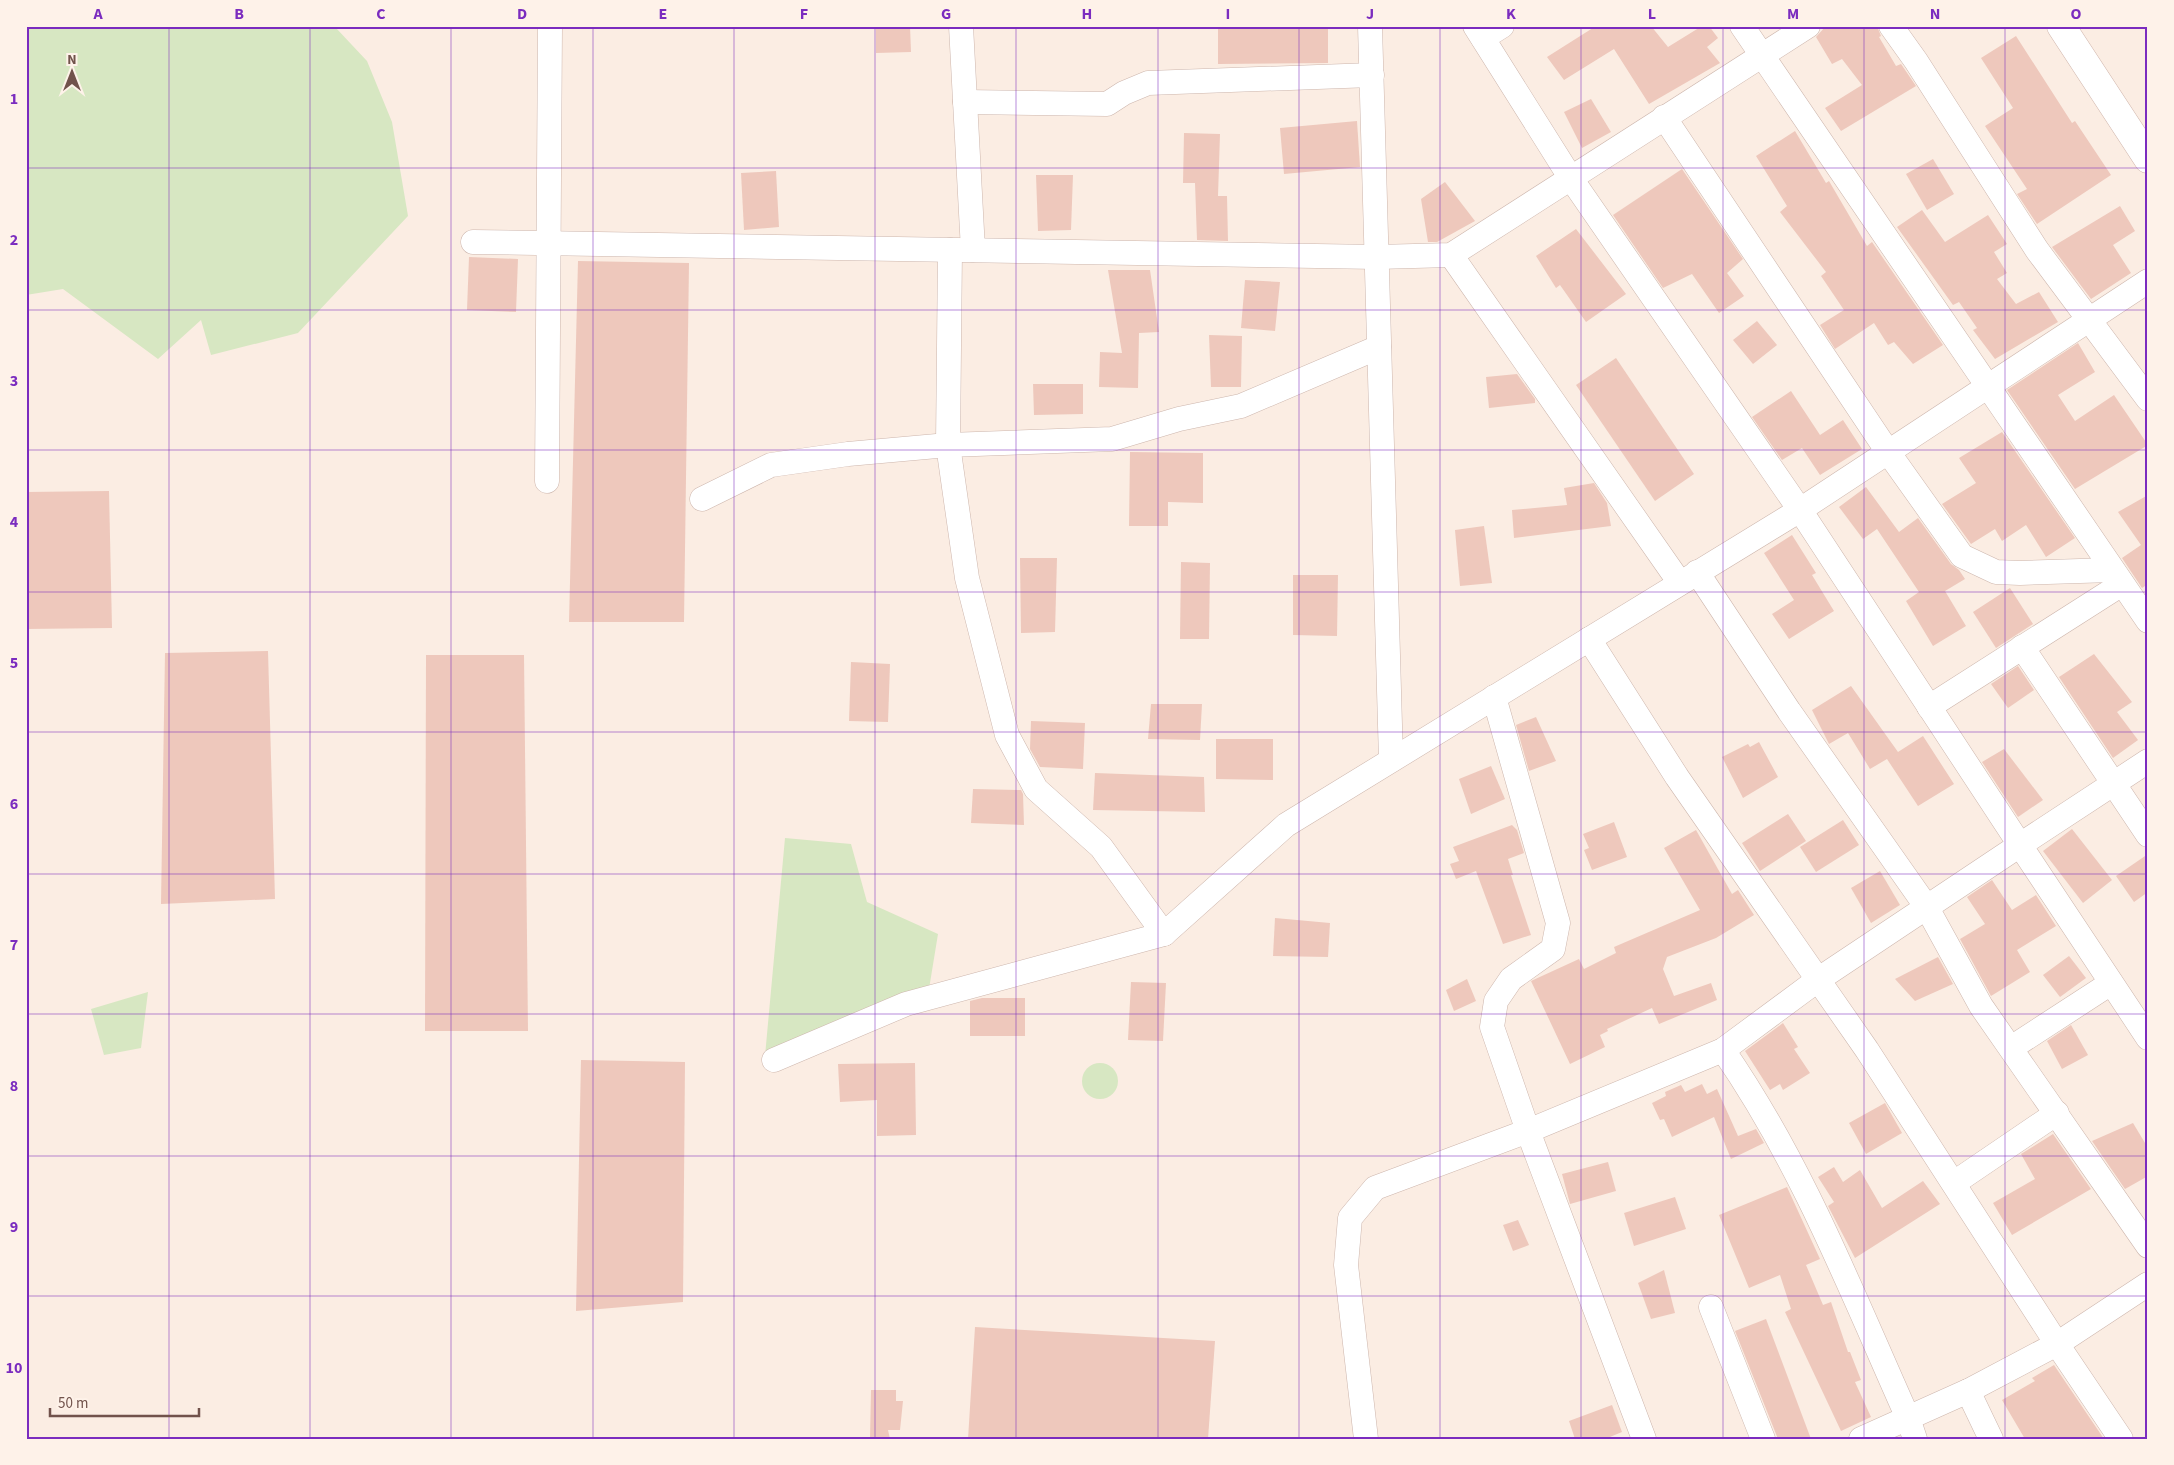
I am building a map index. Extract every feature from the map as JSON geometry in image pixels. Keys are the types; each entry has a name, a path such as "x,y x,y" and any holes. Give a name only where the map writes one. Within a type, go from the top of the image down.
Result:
{"street":[{"path":"548,481 550,26"},
{"path":"961,26 965,102 961,250 948,444 967,578 1007,734 1036,789 1101,847 1164,934"},
{"path":"1370,26 1391,760"},
{"path":"1742,26 2148,621"},
{"path":"472,242 1377,257 1451,255 1808,26"},
{"path":"1891,26 1916,61 2037,250 2148,399"},
{"path":"2061,26 2148,159"},
{"path":"1486,30 1570,177 1800,510 2148,1038"},
{"path":"965,102 1107,104 1124,93 1148,83 1372,76"},
{"path":"1664,118 1888,452 1962,556 1996,572 2117,577"},
{"path":"1451,255 1789,711 1926,906 1982,1006 2148,1246"},
{"path":"774,1060 906,1004 1164,934 1286,825 1800,510 2148,281"},
{"path":"702,499 771,465 848,454 948,444 1112,439 1179,419 1241,406 1379,347"},
{"path":"1929,707 2022,647 2117,577"},
{"path":"1589,639 1677,776 1819,979 2121,1439"},
{"path":"2022,647 2112,784 2148,834"},
{"path":"1494,697 1558,923 1552,949 1511,979 1496,1001 1492,1026 1528,1131 1644,1439"},
{"path":"1366,1439 1346,1265 1350,1218 1375,1188 1528,1131 1723,1050 1819,979 1926,906 2148,761"},
{"path":"2011,1048 2111,983"},
{"path":"1723,1050 1752,1092 1816,1210 1911,1428"},
{"path":"1954,1183 2057,1114"},
{"path":"1862,1439 1911,1428 1968,1391 2057,1344 2148,1284"},
{"path":"1711,1307 1763,1439"},
{"path":"1968,1391 1991,1439"}],"green space":[{"path":"26,26 336,28 367,61 392,122 408,216 298,333 211,355 201,320 158,359 63,289 26,295"},
{"path":"785,838 851,844 867,902 938,934 929,989 765,1056"},
{"path":"148,992 141,1048 104,1055 91,1009"},
{"path":"1100,1063 1112,1069 1118,1081 1112,1093 1100,1099 1088,1093 1082,1081 1088,1069"}],"building":[{"path":"876,26 910,26 911,52 876,53"},
{"path":"1218,26 1328,26 1328,63 1218,64"},
{"path":"1596,26 1651,26 1668,47 1702,26 1709,26 1718,38 1707,47 1720,63 1649,104 1614,49 1564,80 1547,57"},
{"path":"1826,26 1877,26 1881,36 1879,37 1896,66 1901,64 1916,86 1841,131 1825,108 1862,85 1842,59 1832,64 1816,37"},
{"path":"2016,36 2072,123 2075,121 2111,175 2037,224 2017,194 2027,189 1985,126 2013,108 1981,58"},
{"path":"1591,99 1611,132 1582,148 1564,112"},
{"path":"1357,121 1360,167 1284,174 1280,128"},
{"path":"1795,131 1826,183 1829,181 1867,246 1872,242 1943,345 1913,364 1894,342 1888,345 1874,323 1835,349 1820,325 1844,310 1821,276 1826,272 1780,212 1787,206 1756,156"},
{"path":"1184,133 1220,134 1218,196 1227,196 1228,241 1197,240 1195,183 1183,183"},
{"path":"1933,159 1954,194 1927,210 1906,174"},
{"path":"1682,169 1743,259 1727,273 1744,296 1719,313 1692,274 1663,288 1613,215"},
{"path":"776,171 779,227 744,230 741,173"},
{"path":"1036,175 1073,175 1071,230 1038,231"},
{"path":"1445,182 1475,221 1437,242 1428,242 1421,199"},
{"path":"2120,206 2135,231 2113,245 2131,273 2091,299 2052,247"},
{"path":"1922,210 1945,242 1988,215 2007,244 1994,252 2007,273 1997,279 2016,304 2039,292 2058,322 1995,359 1973,330 1977,328 1959,302 1953,305 1897,227"},
{"path":"1576,229 1626,294 1586,322 1560,285 1556,288 1536,256"},
{"path":"469,257 518,259 516,312 467,310"},
{"path":"578,261 689,263 684,622 569,622"},
{"path":"1108,270 1150,270 1159,332 1139,333 1138,388 1099,387 1100,352 1122,353"},
{"path":"1245,280 1280,282 1275,331 1241,328"},
{"path":"1757,321 1777,345 1753,364 1733,340"},
{"path":"1209,335 1242,336 1241,387 1211,387"},
{"path":"2078,343 2095,372 2058,395 2075,421 2114,395 2148,445 2075,489 2007,390"},
{"path":"1616,358 1694,474 1655,501 1576,385"},
{"path":"1517,374 1535,399 1535,403 1489,408 1486,377"},
{"path":"1033,384 1083,384 1083,414 1034,415"},
{"path":"1791,391 1820,435 1843,420 1862,449 1820,475 1802,448 1782,460 1752,417"},
{"path":"2002,432 2075,538 2046,557 2026,525 2002,541 1995,529 1971,544 1942,504 1976,483 1959,458"},
{"path":"1130,452 1203,453 1203,503 1168,502 1168,526 1129,526"},
{"path":"1594,483 1607,503 1611,526 1514,538 1512,510 1567,505 1564,488"},
{"path":"1866,487 1899,532 1918,518 1951,564 1959,570 1965,579 1945,591 1966,626 1933,646 1906,601 1919,592 1877,529 1863,539 1839,507"},
{"path":"109,491 112,628 26,629 26,492"},
{"path":"2148,495 2148,584 2142,588 2122,558 2141,545 2118,512"},
{"path":"1484,526 1492,583 1460,586 1455,530"},
{"path":"1792,535 1816,573 1812,575 1834,611 1789,639 1772,614 1794,600 1764,553"},
{"path":"1020,558 1057,558 1055,632 1021,633"},
{"path":"1181,562 1210,563 1209,639 1180,639"},
{"path":"1293,575 1338,575 1337,636 1293,635"},
{"path":"2010,588 2033,624 1996,648 1973,612"},
{"path":"268,651 275,899 161,904 165,653"},
{"path":"2094,654 2132,702 2117,712 2138,740 2113,758 2059,677"},
{"path":"426,655 524,655 528,1031 425,1031"},
{"path":"851,662 890,664 888,722 849,721"},
{"path":"2018,666 2034,690 2008,708 1991,684"},
{"path":"1851,686 1898,752 1923,736 1954,784 1918,806 1887,759 1870,769 1848,733 1829,744 1812,710"},
{"path":"1151,704 1202,704 1200,740 1148,739"},
{"path":"1536,717 1556,761 1529,771 1516,725"},
{"path":"1031,721 1085,723 1083,769 1040,767 1030,749"},
{"path":"1216,739 1273,739 1273,780 1216,779"},
{"path":"1759,742 1778,777 1743,798 1722,757 1748,744 1750,747"},
{"path":"2004,749 2043,800 2018,817 1982,762"},
{"path":"1491,766 1505,799 1471,814 1459,779"},
{"path":"1095,773 1204,777 1205,812 1093,810"},
{"path":"973,789 1021,790 1023,794 1024,825 971,823"},
{"path":"1788,814 1806,841 1760,871 1742,843"},
{"path":"1843,820 1859,845 1816,872 1800,847"},
{"path":"1614,822 1627,857 1592,870 1584,850 1589,848 1583,834"},
{"path":"1512,825 1517,830 1524,853 1508,859 1513,875 1511,875 1531,935 1503,944 1476,871 1456,879 1450,864 1459,861 1453,847"},
{"path":"2072,829 2112,880 2083,903 2043,851"},
{"path":"1696,830 1732,894 1738,890 1754,915 1716,938 1667,957 1663,969 1674,996 1711,983 1717,1000 1659,1024 1652,1008 1607,1029 1608,1031 1600,1035 1605,1047 1570,1064 1531,981 1579,959 1584,969 1616,953 1614,947 1700,910 1664,848"},
{"path":"2148,854 2148,892 2134,902 2116,876"},
{"path":"1880,871 1900,905 1871,923 1851,888"},
{"path":"1992,880 2012,910 2036,895 2056,926 2017,950 2030,972 1991,996 1960,939 1985,924 1967,897"},
{"path":"1275,918 1330,923 1328,957 1273,956"},
{"path":"2069,956 2086,978 2060,997 2043,975"},
{"path":"1938,957 1953,984 1915,1001 1895,979"},
{"path":"1467,979 1476,1001 1454,1011 1446,990"},
{"path":"1131,982 1166,983 1163,1041 1128,1040"},
{"path":"982,998 1025,998 1025,1036 970,1036 970,1001"},
{"path":"1783,1023 1798,1047 1794,1049 1810,1073 1783,1090 1780,1084 1770,1090 1745,1051"},
{"path":"2071,1025 2088,1055 2062,1069 2047,1041"},
{"path":"581,1060 685,1062 683,1302 576,1311"},
{"path":"915,1063 916,1135 877,1136 877,1100 840,1102 838,1064"},
{"path":"1702,1084 1707,1094 1717,1089 1738,1136 1756,1129 1764,1143 1731,1159 1714,1117 1672,1137 1664,1119 1660,1120 1652,1103 1666,1096 1665,1092 1681,1085 1685,1092"},
{"path":"1885,1103 1902,1133 1866,1154 1849,1123"},
{"path":"2133,1123 2148,1148 2148,1176 2125,1189 2092,1141"},
{"path":"2053,1134 2091,1189 2012,1235 1993,1203 2035,1179 2021,1154"},
{"path":"1608,1162 1616,1191 1570,1204 1562,1174"},
{"path":"1834,1167 1843,1182 1860,1170 1882,1208 1923,1181 1940,1204 1855,1258 1828,1206 1834,1202 1818,1177"},
{"path":"1787,1187 1820,1259 1806,1265 1823,1305 1831,1302 1848,1352 1850,1352 1861,1380 1855,1382 1871,1417 1841,1431 1785,1312 1791,1309 1780,1275 1749,1288 1719,1215"},
{"path":"1675,1197 1686,1229 1634,1246 1624,1213"},
{"path":"1518,1220 1529,1245 1513,1251 1503,1225"},
{"path":"1664,1270 1675,1313 1651,1319 1638,1283"},
{"path":"1766,1319 1811,1439 1778,1439 1735,1331"},
{"path":"975,1327 1215,1341 1208,1439 968,1439"},
{"path":"2054,1365 2104,1439 2025,1439 2002,1400 2035,1381 2032,1378"},
{"path":"871,1390 896,1390 896,1401 903,1401 900,1430 888,1430 890,1439 870,1439"},
{"path":"1612,1405 1622,1432 1605,1439 1575,1439 1569,1421"}]}
